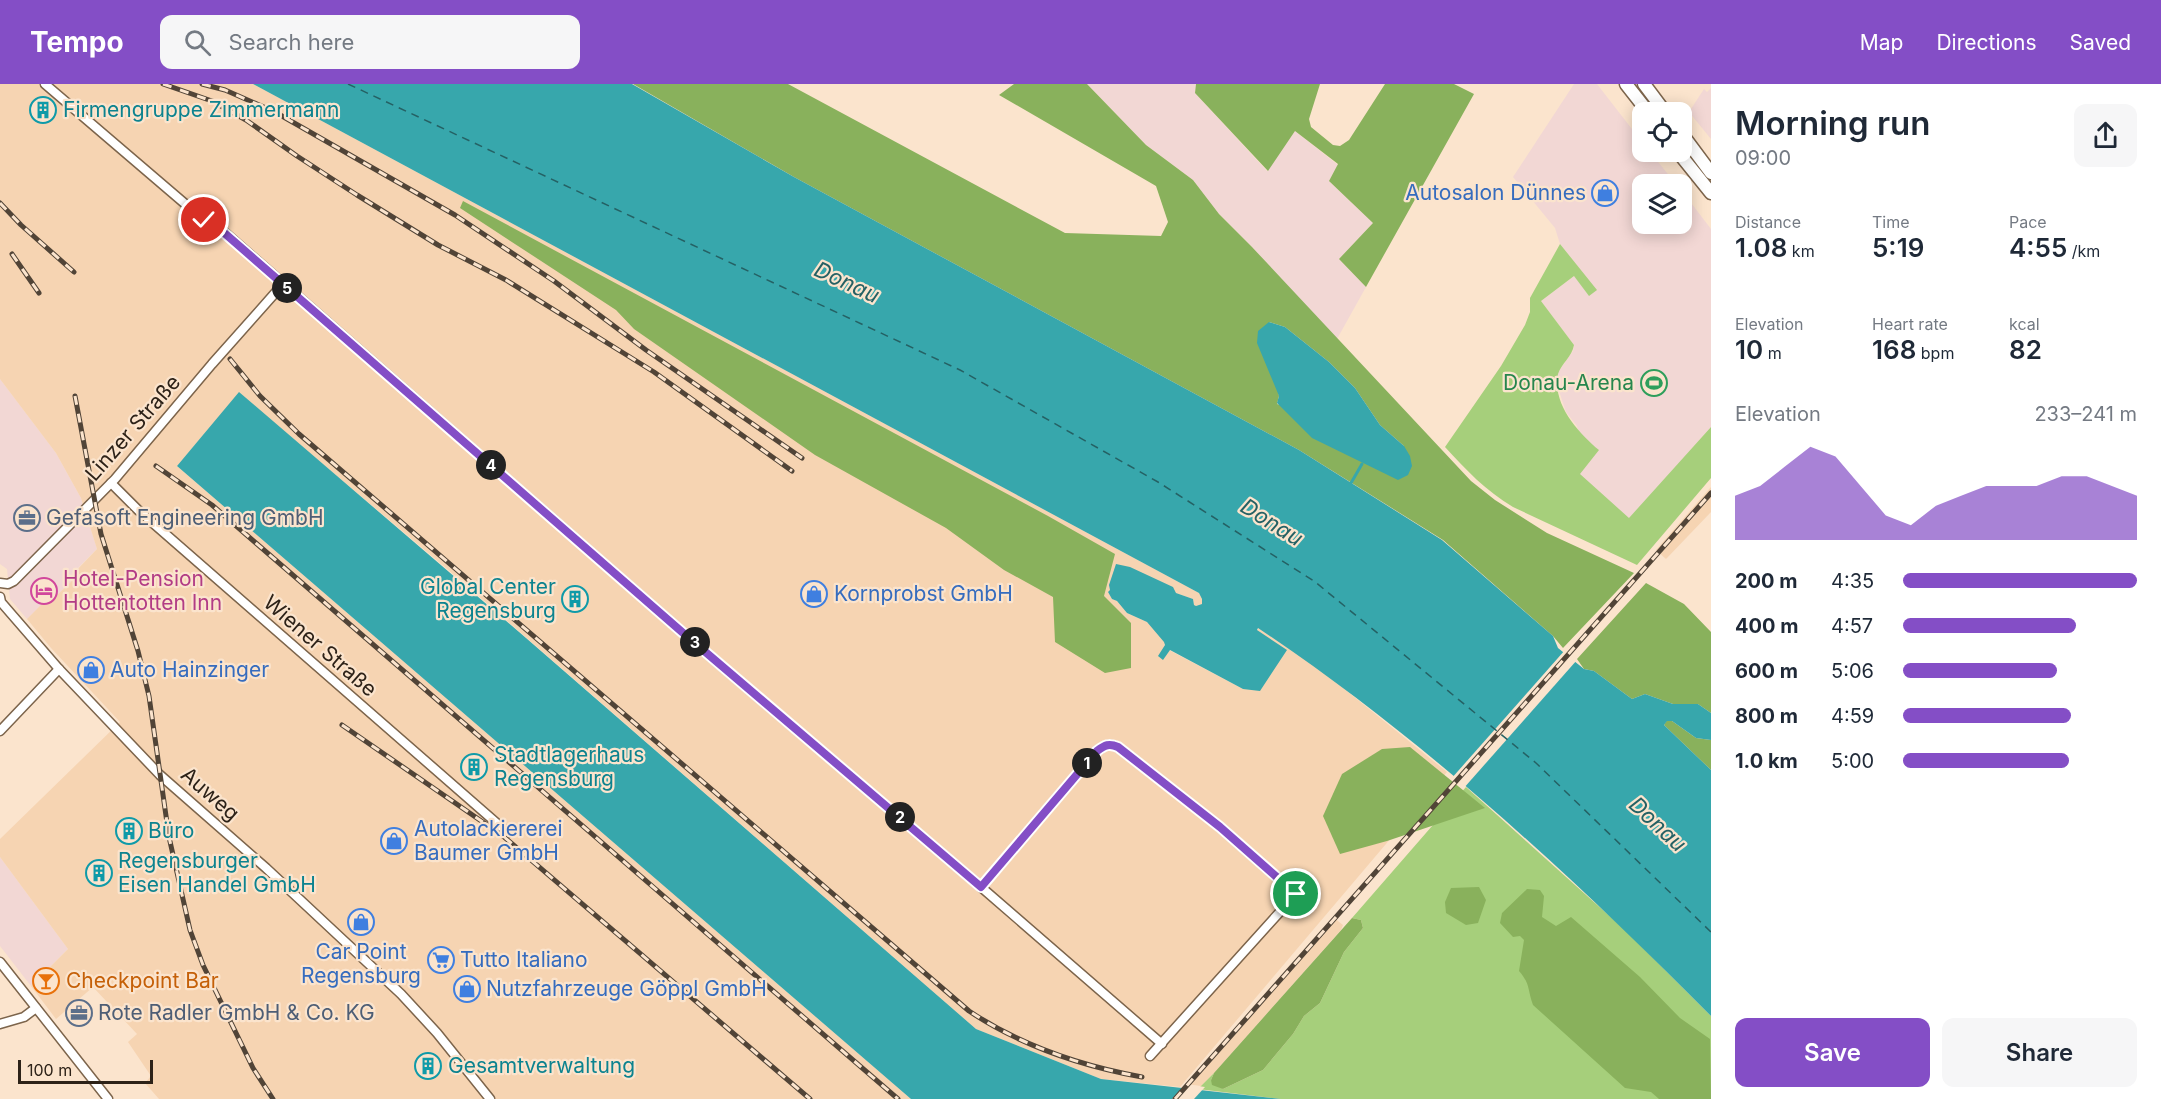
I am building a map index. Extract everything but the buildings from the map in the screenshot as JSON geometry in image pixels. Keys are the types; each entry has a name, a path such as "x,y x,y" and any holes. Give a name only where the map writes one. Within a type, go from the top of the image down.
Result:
{"main road":[{"path":"1626,84 1640,102"},
{"path":"1644,84 1658,102"},
{"path":"1692,147 1711,173"},
{"path":"1686,162 1711,193"}],"street":[{"path":"45,84 204,220 214,224 673,624 1162,1044"},
{"name":"Linzer Straße","path":"0,586 14,582 111,483 283,284"},
{"name":"Wiener Straße","path":"111,483 138,510 508,833"},
{"name":"Auweg","path":"0,597 1,602 59,669 160,775 266,868 411,1004 490,1099"},
{"path":"0,731 59,669"},
{"path":"981,887 1097,751 1111,744 1118,747 1220,827 1296,894 1150,1056"},
{"path":"0,962 108,1099"},
{"path":"0,1024 24,1017 36,1008"}],"shaded area":[{"path":"0,84 253,84 1199,593 1202,604 1196,606 1193,599 1176,593 1108,592 1127,613 1147,622 1165,642 1163,660 1169,650 1243,689 1258,628 1321,670 1447,772 1180,1087 1101,1079 976,1029 460,580 239,393 177,466 911,1099 159,1099 145,1083 151,1076 128,1042 137,1034 93,987 56,1019 31,986 68,949 0,857 0,839 120,722 27,619 48,598 51,601 76,577 73,574 97,549 81,498 56,453 0,379"},
{"path":"1087,84 1196,84 1195,93 1267,171 1295,131 1338,165 1329,181 1373,223 1339,259 1366,287 1337,339 1219,214 1193,180 1146,145"},
{"path":"1574,84 1597,84 1632,129 1632,162 1658,162 1668,174 1632,174 1632,234 1692,234 1692,204 1711,229 1711,427 1629,519 1579,474 1579,433 1577,426 1566,412 1558,388 1558,372 1573,351 1574,345 1541,301 1574,276 1596,290 1560,244 1555,228 1513,177"},
{"path":"1711,88 1711,139 1692,116 1692,107 1704,89 1707,92"},
{"path":"0,379 56,453 81,498 97,549 73,573 76,577 51,601 48,599 27,619 10,599 7,569 0,564"},
{"path":"1711,487 1711,512 1666,559 1656,550"},
{"path":"0,857 68,949 31,986 0,946"},
{"path":"1334,918 1343,925 1341,930 1214,1073 1201,1086 1185,1084"}],"green space":[{"path":"633,84 788,84 1065,233 1161,236 1168,222 1156,186 999,95 1014,84 1087,84 1146,145 1193,180 1219,214 1471,481 1495,500 1547,533 1634,573 1563,648 1553,636 1443,540 1299,450 794,177","holes":["1269,322 1285,327 1329,362 1355,388 1380,425 1404,446 1277,404 1279,396"]},
{"path":"1196,84 1320,84 1309,119 1311,127 1333,145 1340,146 1349,140 1385,84 1454,84 1474,94 1366,287 1339,259 1373,223 1329,181 1338,164 1295,131 1268,171 1195,93"},
{"path":"463,201 1115,554 1104,596 1131,623 1131,668 1105,673 1055,642 1053,597 1004,570 946,528 815,455 634,329 616,310 460,208"},
{"path":"1560,244 1597,290 1589,296 1574,276 1541,301 1574,345 1558,374 1559,397 1576,427 1599,450 1580,474 1629,518 1711,427 1711,478 1637,565 1503,501 1485,487 1445,447 1501,366 1525,325 1530,312 1530,298"},
{"path":"1646,583 1684,604 1711,632 1711,713 1698,704 1673,704 1645,694 1632,699 1594,671 1584,669 1577,659"},
{"path":"1667,720 1696,738 1711,740 1711,770 1664,725"},
{"path":"1410,747 1485,808 1387,841 1340,854 1323,816 1342,774 1382,749"},
{"path":"1466,787 1624,929 1711,1016 1711,1099 1281,1099 1198,1089 1214,1073 1211,1080 1223,1089 1263,1070 1293,1034 1304,1016 1320,1003 1344,952 1363,928 1361,920 1352,918"},
{"path":"1479,887 1486,900 1478,923 1466,925 1446,913 1445,902 1451,888"},
{"path":"1527,889 1540,890 1544,896 1542,917 1556,926 1571,917 1640,977 1680,1018 1710,1039 1711,1099 1659,1099 1651,1092 1625,1088 1533,1005 1527,984 1519,971 1524,940 1520,936 1513,937 1500,923 1502,913"},
{"path":"1352,918 1361,920 1363,928 1344,952 1320,1003 1304,1016 1293,1034 1263,1070 1223,1089 1212,1085 1211,1080 1214,1073"}],"water":[{"name":"Donau","path":"253,84 632,84 794,177 1299,450 1442,540 1553,636 1558,648 1584,669 1594,671 1632,699 1645,694 1673,704 1698,704 1711,713 1711,740 1696,738 1672,721 1667,721 1664,725 1711,770 1711,1016 1550,861 1437,762 1379,715 1258,628 1257,630 1287,650 1260,691 1243,689 1170,650 1163,660 1158,656 1165,645 1164,642 1147,622 1127,613 1108,592 1116,564 1130,567 1173,587 1176,593 1193,599 1196,606 1202,604 1199,593"},
{"path":"1269,322 1285,327 1329,362 1355,388 1380,425 1404,446 1410,456 1412,466 1408,475 1398,480 1312,438 1277,403 1279,396 1257,343 1258,331"},
{"path":"239,392 976,1029 1101,1079 1281,1099 911,1099 177,466"}],"pier":[{"path":"1565,650 1577,660 1463,789 1451,779"},
{"path":"1185,1085 1205,1087 1194,1099 1172,1099"}],"waterway":[{"path":"1351,483 1362,464"}],"ferry route":[{"path":"348,84 960,370 1158,482 1314,581 1536,763 1711,932"}],"railway":[{"path":"163,84 212,101 246,120 357,195 438,245 506,280 654,372 792,471"},
{"path":"202,84 225,90 275,112 455,215 554,281 646,350 802,458"},
{"path":"0,203 74,272"},
{"path":"12,254 39,293"},
{"path":"230,359 260,396 299,434 969,1011 1009,1034 1052,1053 1096,1067 1142,1077"},
{"path":"75,396 101,534 138,651 149,696 169,837 190,930 203,965 253,1068 273,1099"},
{"path":"156,466 212,505 898,1099"},
{"path":"1175,1099 1711,493"},
{"path":"342,725 503,836 810,1099"}],"place":[{"name":"Firmengruppe Zimmermann","path":"43,110"},
{"name":"Autosalon Dünnes","path":"1605,193"},
{"name":"Donau-Arena","path":"1654,383"},
{"name":"Gefasoft Engineering GmbH","path":"27,518"},
{"name":"Hotel-Pension Hottentotten Inn","path":"44,591"},
{"name":"Kornprobst GmbH","path":"814,594"},
{"name":"Global Center Regensburg","path":"575,599"},
{"name":"Auto Hainzinger","path":"91,670"},
{"name":"Stadtlagerhaus Regensburg","path":"474,767"},
{"name":"Büro","path":"129,831"},
{"name":"Autolackiererei Baumer GmbH","path":"394,841"},
{"name":"Regensburger Eisen Handel GmbH","path":"99,873"},
{"name":"Car Point Regensburg","path":"361,922"},
{"name":"Tutto Italiano","path":"441,960"},
{"name":"Checkpoint Bar","path":"46,981"},
{"name":"Nutzfahrzeuge Göppl GmbH","path":"467,989"},
{"name":"Rote Radler GmbH & Co. KG","path":"79,1013"},
{"name":"Gesamtverwaltung","path":"428,1066"}],"route":[{"path":"204,220 214,224 682,632 981,887 1097,751 1111,744 1118,747 1220,827 1296,894"}]}
